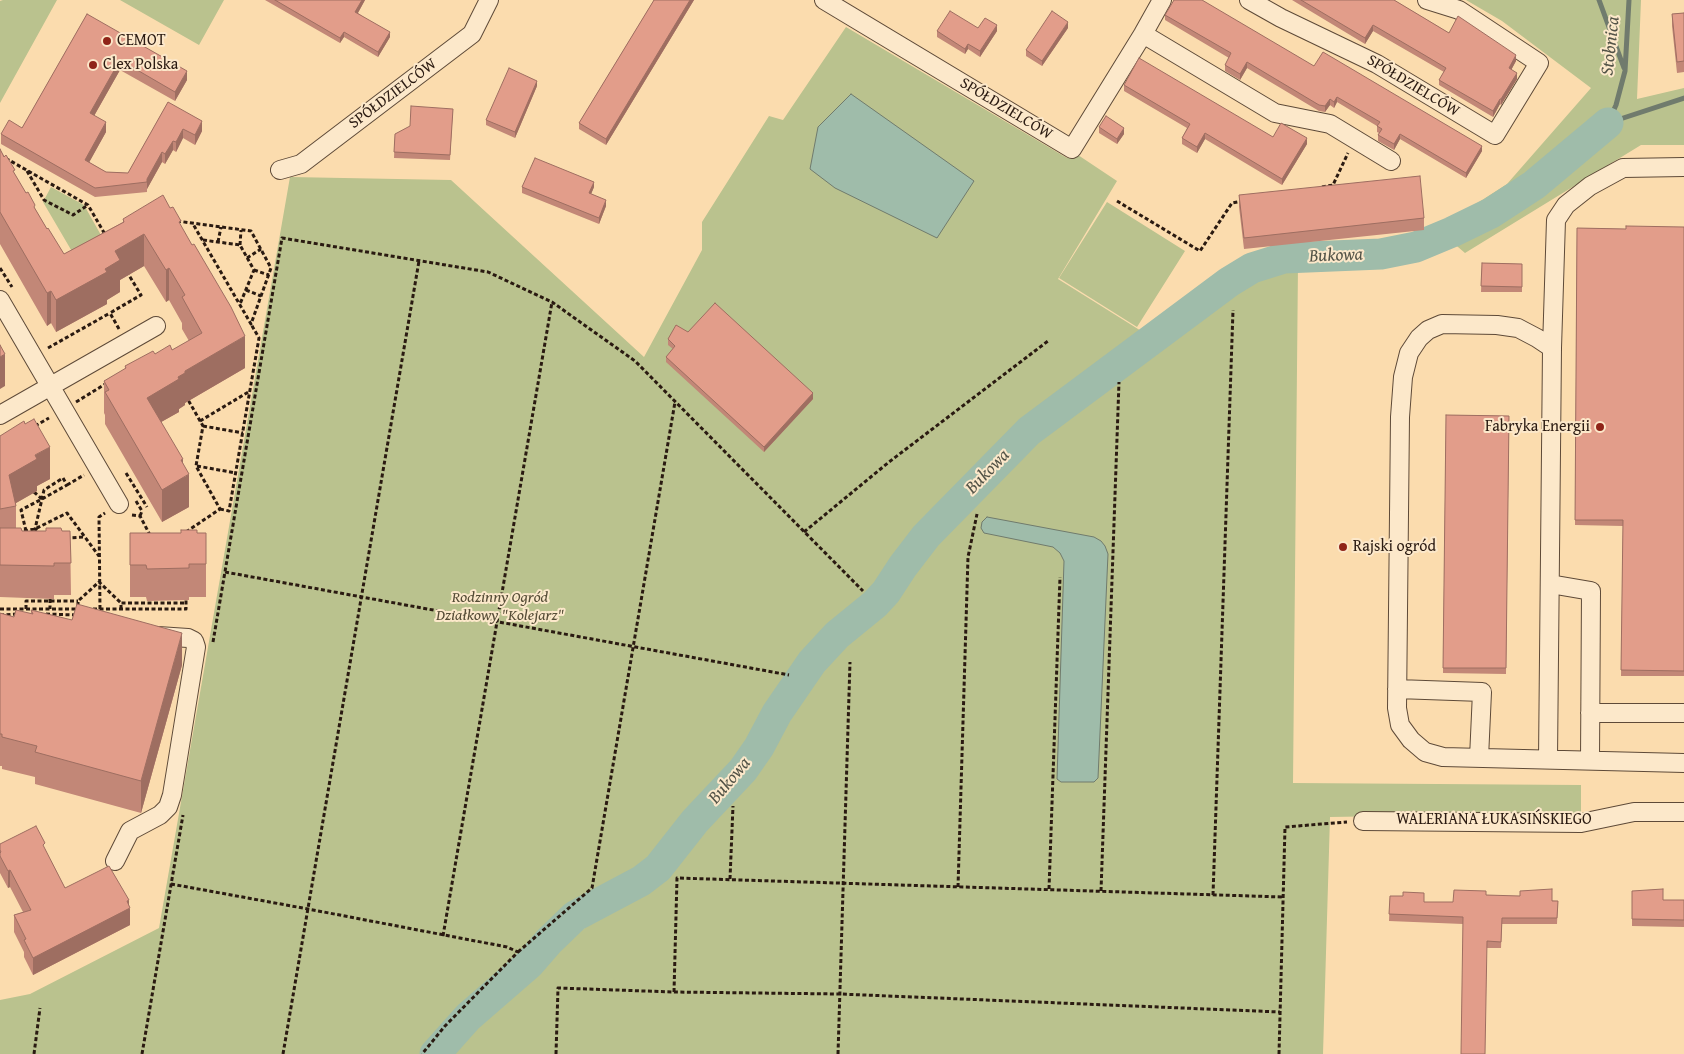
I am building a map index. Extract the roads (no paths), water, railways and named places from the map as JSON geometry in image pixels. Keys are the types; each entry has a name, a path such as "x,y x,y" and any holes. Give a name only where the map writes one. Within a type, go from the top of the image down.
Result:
{"street":[{"name":"SPÓŁDZIELCÓW","path":"280,170 301,164 472,34 489,0"},
{"name":"SPÓŁDZIELCÓW","path":"824,0 1072,149 1162,0"},
{"name":"SPÓŁDZIELCÓW","path":"1249,0 1281,18 1377,64 1494,135 1539,63 1459,10 1427,0"},
{"path":"1143,34 1275,113 1330,124 1391,161"},
{"path":"1548,759 1552,348 1556,220 1566,206 1590,186 1623,168 1684,167"},
{"path":"0,300 62,410 128,505"},
{"path":"1552,348 1518,328 1497,325 1442,324 1428,330 1419,338 1409,353 1403,377 1400,417 1397,689 1397,708 1400,725 1410,740 1425,752 1443,757 1684,763"},
{"path":"0,415 156,326"},
{"path":"1550,584 1591,591 1590,760"},
{"path":"114,861 130,832 160,815 168,807 172,795 196,647 194,641 188,638 143,635"},
{"path":"1397,689 1482,692 1479,758"},
{"path":"1590,713 1684,713"},
{"name":"WALERIANA ŁUKASIŃSKIEGO","path":"1363,821 1581,823 1634,812 1684,812"}],"waterway":[{"path":"1599,0 1624,68"},
{"name":"Stobnica","path":"1608,123 1616,105 1625,71 1629,0"},
{"name":"Bukowa","path":"1608,123 1684,98"},
{"name":"Bukowa","path":"435,1054 468,1017 529,964 575,916 641,881 658,868 695,821 743,770 759,747 777,713 812,662 837,635 875,604 886,592 926,536 1029,431 1229,282 1252,268 1284,258 1381,254 1416,247 1491,213 1534,185 1608,123"}],"place":[{"name":"CEMOT","path":"107,41"},
{"name":"Clex Polska","path":"93,65"},
{"name":"Fabryka Energii","path":"1600,427"},
{"name":"Rajski ogród","path":"1343,547"}],"park label":[{"name":"Rodzinny Ogród Działkowy \"Kolejarz\"","path":"500,607"}]}
